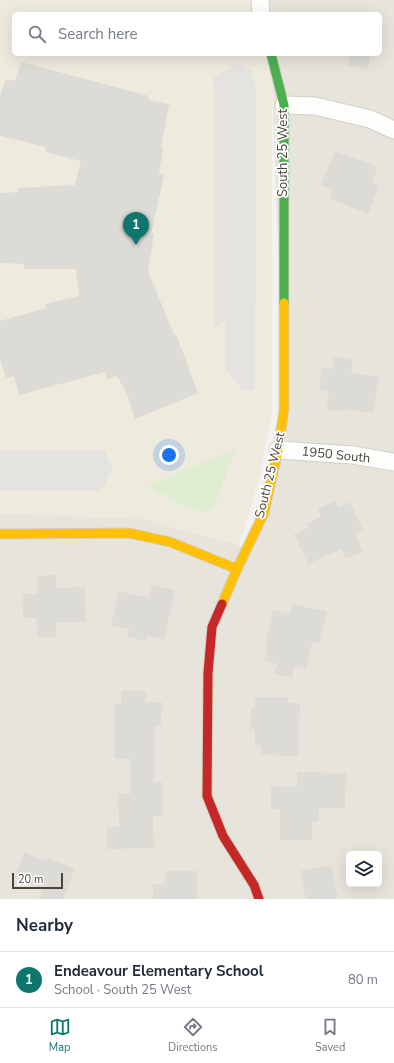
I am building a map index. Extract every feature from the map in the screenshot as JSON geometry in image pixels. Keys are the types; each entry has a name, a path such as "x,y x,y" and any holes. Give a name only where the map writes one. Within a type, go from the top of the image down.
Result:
{"street":[{"path":"260,0 262,12"},
{"name":"South 25 West","path":"259,899 254,885 223,836 207,796 208,673 212,627 264,513 278,450 284,410 284,105 272,56"},
{"path":"284,105 315,106 370,119 394,130"},
{"name":"1950 South","path":"278,450 352,455 394,462"},
{"path":"0,534 129,533 170,542 238,569"}],"shaded area":[{"path":"0,0 251,0 253,12 12,12 12,56 266,56 272,78 272,412 259,480 239,545 143,519 0,513"},
{"path":"260,0 394,0 394,899 0,899 0,513 143,519 239,545 246,550 284,410 271,56 382,56 382,12 261,12"},
{"path":"237,64 251,70 256,92 255,391 242,390 225,367 226,320 214,328 214,92 212,79"},
{"path":"0,450 104,450 113,468 101,491 0,491"}],"green space":[{"path":"232,450 234,451 215,505 207,511 201,511 186,506 148,486"}],"building":[{"path":"350,56 370,56 368,69 348,66"},
{"path":"21,62 149,96 148,100 169,104 161,148 163,149 159,173 164,175 151,234 154,234 148,271 174,335 176,334 198,393 135,419 127,394 117,376 107,379 105,372 19,395 14,376 6,378 0,359 0,321 46,308 45,304 79,296 76,269 24,269 24,264 0,263 0,193 18,192 19,188 75,185 81,161 45,152 46,147 0,136 0,96 6,79 15,81"},
{"path":"335,151 378,167 372,183 379,186 368,214 329,198 332,190 321,185"},
{"path":"334,357 353,360 351,373 379,377 373,413 346,409 345,412 326,409 329,392 319,390 322,367 333,369"},
{"path":"335,501 338,508 350,502 363,530 355,534 363,552 346,559 341,549 308,564 294,534 309,527 307,523 321,517 318,509"},
{"path":"56,575 56,588 85,587 86,622 56,622 56,637 37,637 36,618 23,618 22,594 37,594 37,576"},
{"path":"152,585 175,590 164,640 147,636 146,641 127,637 129,629 111,625 119,591 149,598"},
{"path":"292,604 327,612 319,644 312,642 306,669 295,666 292,678 274,674 277,664 264,661 267,648 265,647 273,610 290,614"},
{"path":"121,691 146,691 146,702 162,702 161,726 155,726 154,782 162,782 163,816 153,816 154,848 107,849 107,827 119,827 118,794 130,794 130,759 114,759 114,704 121,704"},
{"path":"255,697 288,698 287,703 300,703 298,756 261,755 261,745 255,745 255,729 250,729 251,707 255,708"},
{"path":"297,772 346,773 345,808 319,808 319,821 312,821 312,840 280,840 280,809 271,809 271,786 297,787"},
{"path":"24,852 47,862 48,858 75,869 63,899 38,899 42,889 14,878"},
{"path":"331,865 338,899 306,899 300,871"},
{"path":"165,871 197,871 197,899 153,899 153,884 165,884"}],"traffic: fast":[{"path":"272,56 284,105 284,303"}],"traffic: slow":[{"path":"222,604 264,513 278,450 284,410 284,303"},
{"path":"0,534 129,533 170,542 237,569"}],"traffic: jam":[{"path":"222,604 212,627 208,673 207,796 223,836 254,885 259,899"}],"place":[{"name":"Endeavour Elementary School","path":"136,245"}]}
